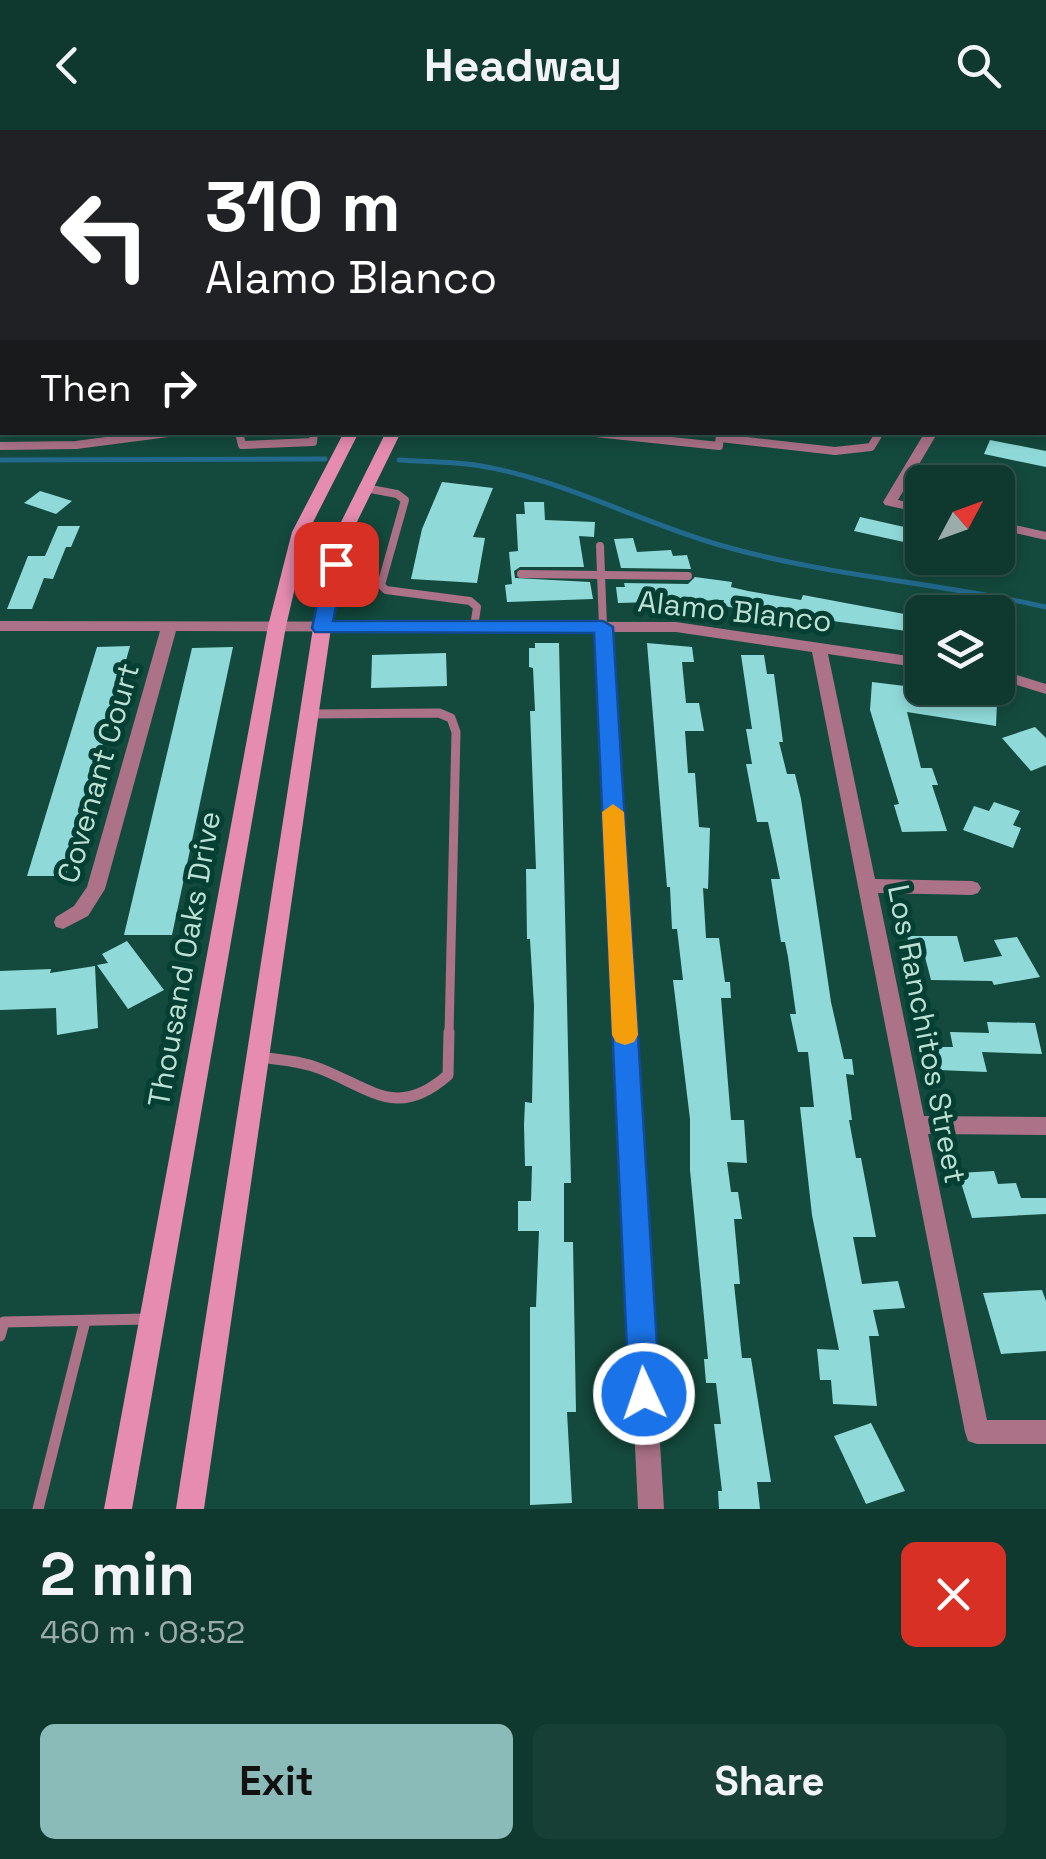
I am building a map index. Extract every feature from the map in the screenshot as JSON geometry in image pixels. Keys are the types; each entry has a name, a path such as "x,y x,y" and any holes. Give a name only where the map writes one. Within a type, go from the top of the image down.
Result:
{"main road":[{"name":"Thousand Oaks Drive","path":"118,1509 277,626 300,532 350,435"},
{"path":"190,1509 322,628 345,530 392,435"}],"street":[{"path":"912,465 930,435"},
{"path":"905,477 890,502 905,505"},
{"path":"1015,529 1046,536"},
{"name":"Alamo Blanco","path":"0,626 712,630 905,660"},
{"name":"Covenant Court","path":"62,922 81,911 96,889 169,627"},
{"path":"603,627 650,1509"},
{"name":"Los Ranchitos Street","path":"820,647 976,1432 1046,1432"},
{"path":"1015,679 1046,689"},
{"path":"868,886 972,888"},
{"path":"914,1125 1046,1126"}],"lane":[{"path":"0,446 76,445 153,435"},
{"path":"240,435 242,445 314,442 314,435"},
{"path":"614,435 719,446 720,435 835,452 871,448 878,435"},
{"path":"365,488 397,494 405,500 381,585 397,592 470,602 477,607 474,627"},
{"path":"600,546 603,627"},
{"path":"521,574 688,576"},
{"path":"258,1057 301,1062 375,1096 412,1100 435,1090 448,1075 456,732 450,718 438,712 309,714"},
{"path":"0,1336 4,1322 153,1319"},
{"path":"38,1509 85,1321"}],"building":[{"path":"990,440 1046,451 1046,467 984,454"},
{"path":"442,482 493,488 473,537 485,538 477,583 411,579 422,529"},
{"path":"40,491 72,501 56,514 24,503"},
{"path":"524,502 544,502 545,520 595,522 594,537 579,536 584,567 520,567 514,571 515,578 590,582 593,599 507,602 505,585 512,584 509,552 518,551 516,514 525,514"},
{"path":"860,517 905,527 905,542 854,531"},
{"path":"58,526 80,526 53,579 44,578 32,609 7,609 28,556 45,556"},
{"path":"633,538 637,552 671,550 673,556 687,555 691,569 621,568 614,539"},
{"path":"695,577 732,582 731,587 748,591 801,600 803,595 905,614 905,631 722,606 724,600 618,603 616,587 625,587 624,583 688,584"},
{"path":"535,643 559,643 571,1183 564,1183 564,1242 573,1242 576,1412 567,1412 572,1503 530,1505 530,1307 536,1307 539,1231 518,1231 518,1201 531,1201 532,1166 525,1166 524,1125 525,1102 532,1103 534,1006 527,939 526,869 536,869 530,711 535,711 533,668 529,667 529,648 535,648"},
{"path":"647,643 692,647 694,662 682,662 686,703 699,703 704,731 685,731 688,773 695,773 699,827 710,828 708,889 703,888 706,938 719,938 725,982 730,982 731,998 721,998 731,1120 744,1120 747,1163 727,1162 731,1192 738,1192 742,1219 734,1219 740,1284 734,1284 742,1358 751,1358 771,1482 757,1482 760,1509 719,1509 718,1491 722,1491 714,1424 721,1424 716,1383 706,1383 704,1359 708,1359 690,1170 690,1119 673,980 683,980 667,887"},
{"path":"130,646 66,876 27,876 97,647"},
{"path":"233,647 172,935 124,935 192,648"},
{"path":"446,653 447,686 371,688 372,655"},
{"path":"741,655 764,655 767,674 774,674 783,742 779,742 787,774 795,774 801,799 831,1002 844,1059 852,1059 854,1075 846,1074 849,1120 856,1158 861,1158 876,1237 853,1237 862,1284 898,1281 905,1308 873,1310 879,1336 869,1336 877,1406 833,1404 831,1380 820,1380 817,1349 839,1350 812,1215 800,1107 814,1107 808,1052 798,1052 790,1014 796,1014 771,879 780,879 768,822 757,822 746,764 752,764 746,729 752,729"},
{"path":"872,682 905,686 905,705 997,705 996,726 907,712 921,768 932,768 938,785 932,785 947,831 902,832 894,805 899,804 870,710"},
{"path":"1035,727 1046,738 1046,765 1031,771 1002,738"},
{"path":"994,802 1020,811 1013,825 1021,828 1013,848 963,830 974,806 989,811"},
{"path":"907,936 957,936 964,962 1002,956 994,940 1017,937 1040,977 994,985 992,981 931,980 925,957 912,957"},
{"path":"127,941 164,990 128,1009 97,965 108,963 102,954"},
{"path":"95,966 98,1028 57,1035 56,1008 0,1010 0,971 51,969 50,973"},
{"path":"987,1022 1035,1023 1042,1054 982,1052 987,1072 938,1070 934,1047 953,1047 950,1032 989,1033"},
{"path":"994,1171 998,1184 1016,1183 1021,1198 1046,1198 1046,1214 972,1218 958,1173"},
{"path":"1042,1290 1046,1301 1046,1351 1001,1354 983,1293"},
{"path":"871,1423 905,1491 866,1504 834,1436"}],"waterway":[{"path":"0,460 325,459"},
{"path":"399,460 507,471 723,546 843,572 1046,607"}],"slow traffic":[{"path":"613,812 625,1035"}],"route":[{"path":"336,564 322,628 603,627 644,1394"}]}
